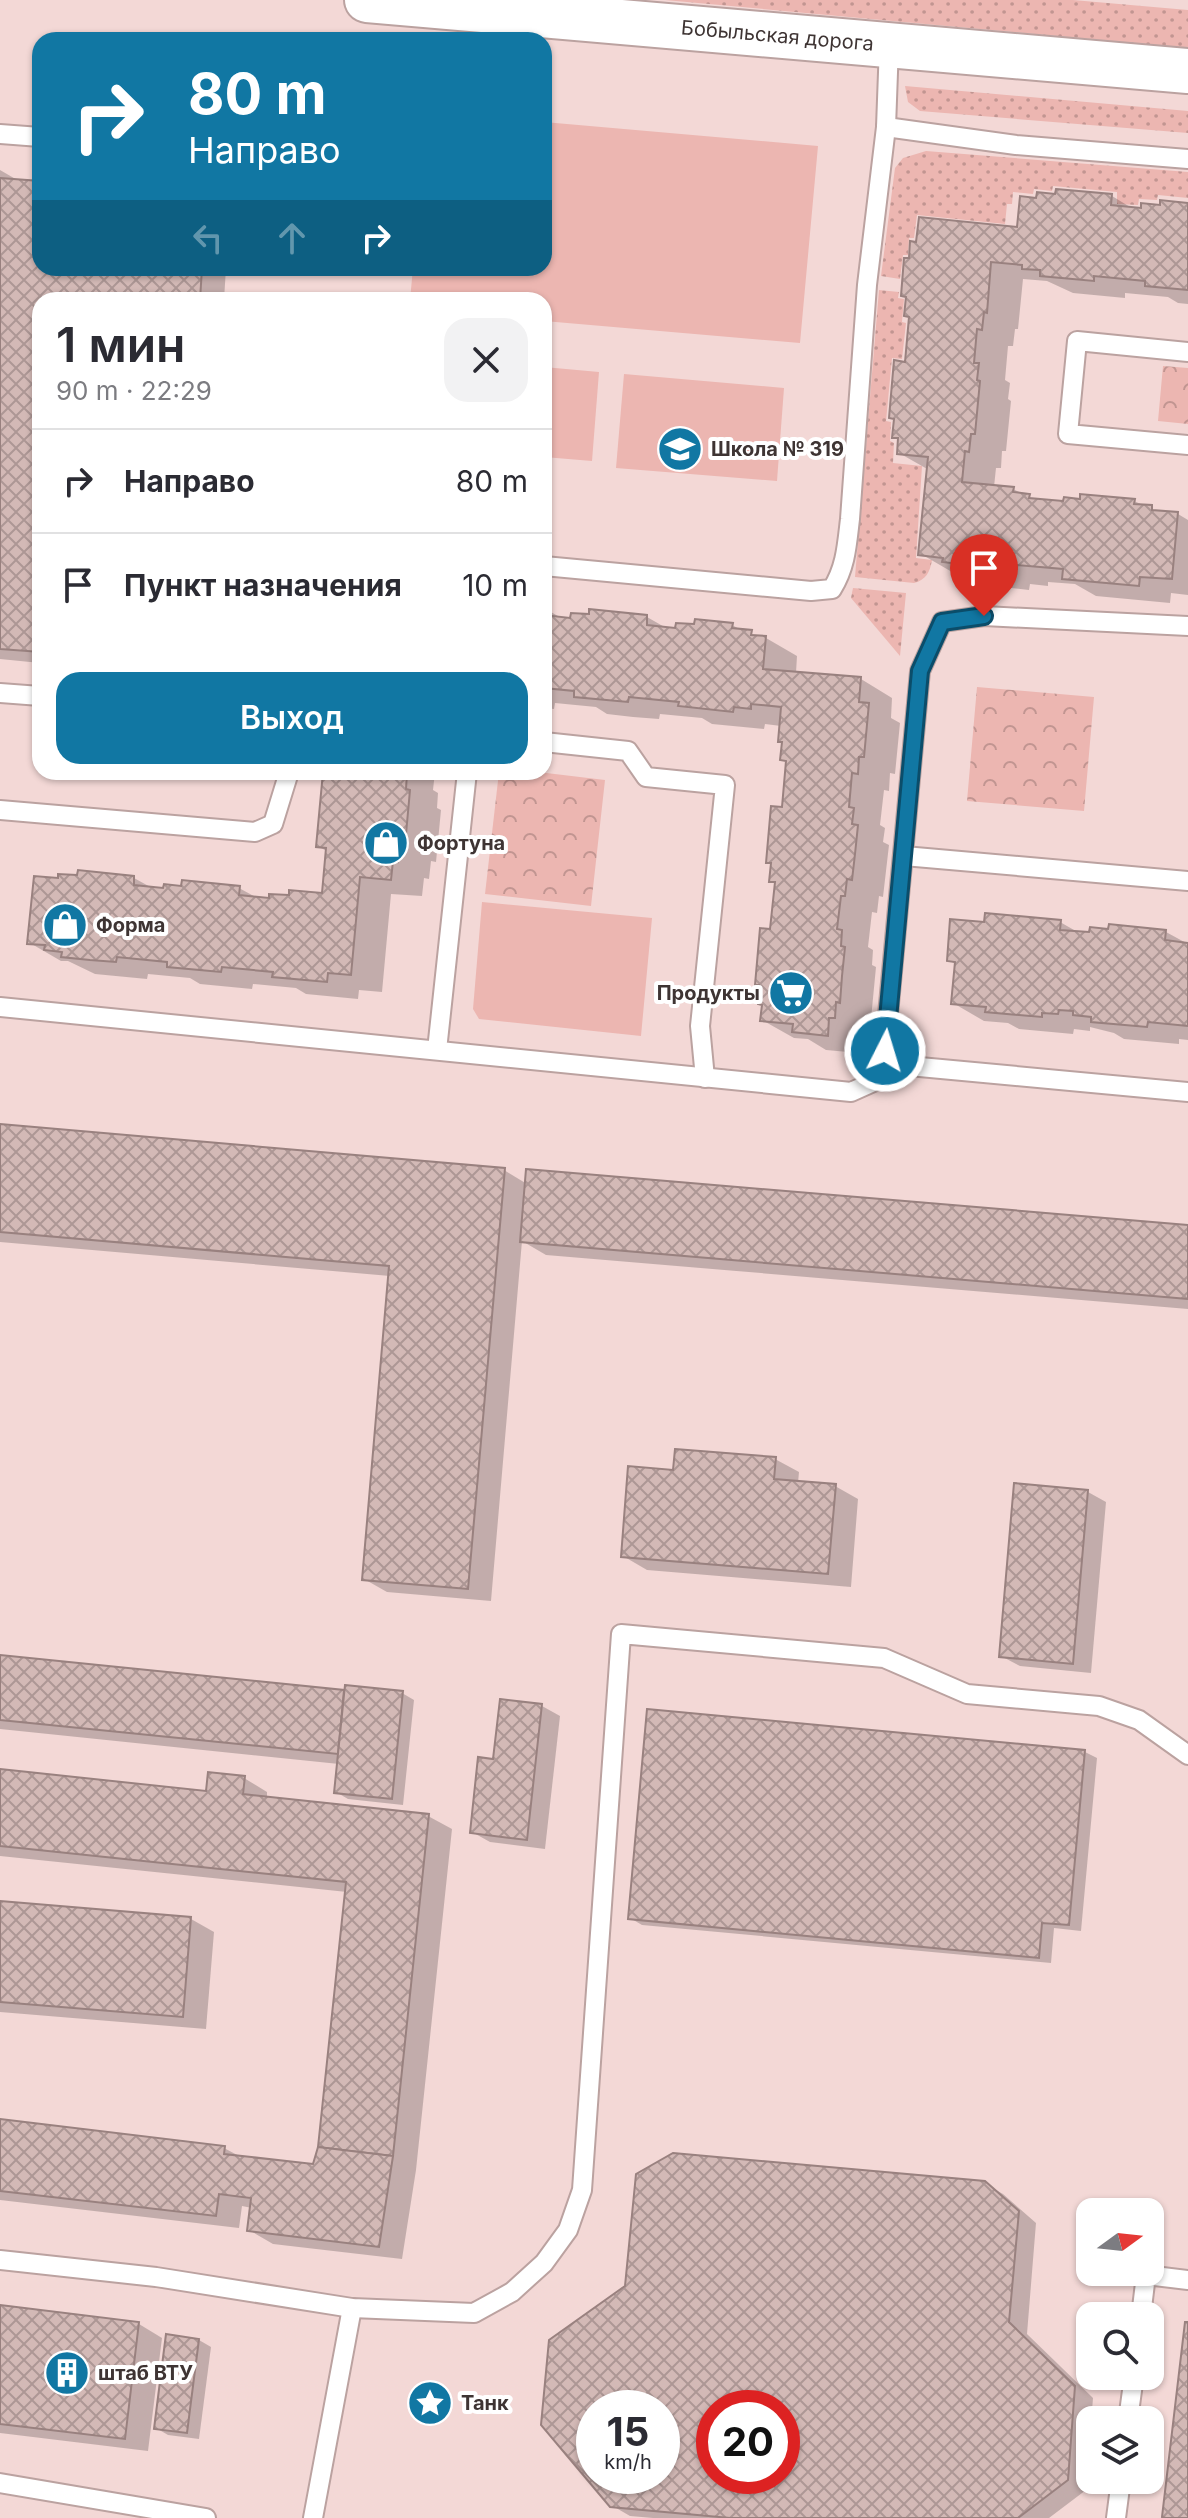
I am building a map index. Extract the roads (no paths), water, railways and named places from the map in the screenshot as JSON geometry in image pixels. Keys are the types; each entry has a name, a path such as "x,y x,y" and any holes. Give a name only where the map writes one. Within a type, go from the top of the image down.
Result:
{"street":[{"name":"Бобыльская дорога","path":"367,0 1188,71"}],"lane":[{"path":"552,567 811,591 832,589 840,576 846,555 867,285 886,127 889,45"},
{"path":"886,127 1016,145 1188,159"},
{"path":"0,134 32,136"},
{"path":"1188,352 1077,341 1068,434 1188,445"},
{"path":"882,1079 920,671 942,622 984,616 1188,626"},
{"path":"0,693 32,695"},
{"path":"552,743 628,751 646,777 725,785 700,1026 705,1078"},
{"path":"0,810 255,832 273,824 287,780"},
{"path":"437,1050 466,780"},
{"path":"904,856 1188,881"},
{"path":"0,1007 851,1092 909,1066 1188,1092"},
{"path":"0,2260 156,2277 352,2308 474,2313 512,2292 544,2263 568,2230 582,2190 621,1634 884,1658 967,1694 1099,1706 1139,1720 1188,1755"},
{"path":"1143,2302 1146,2275 1188,2280"},
{"path":"313,2518 352,2308"},
{"path":"0,2483 206,2518"},
{"path":"1116,2518 1119,2494"}],"place":[{"name":"Школа № 319","path":"680,449"},
{"name":"Фортуна","path":"386,843"},
{"name":"Форма","path":"65,925"},
{"name":"Продукты","path":"791,993"},
{"name":"штаб ВТУ","path":"67,2373"},
{"name":"Танк","path":"430,2403"}]}
